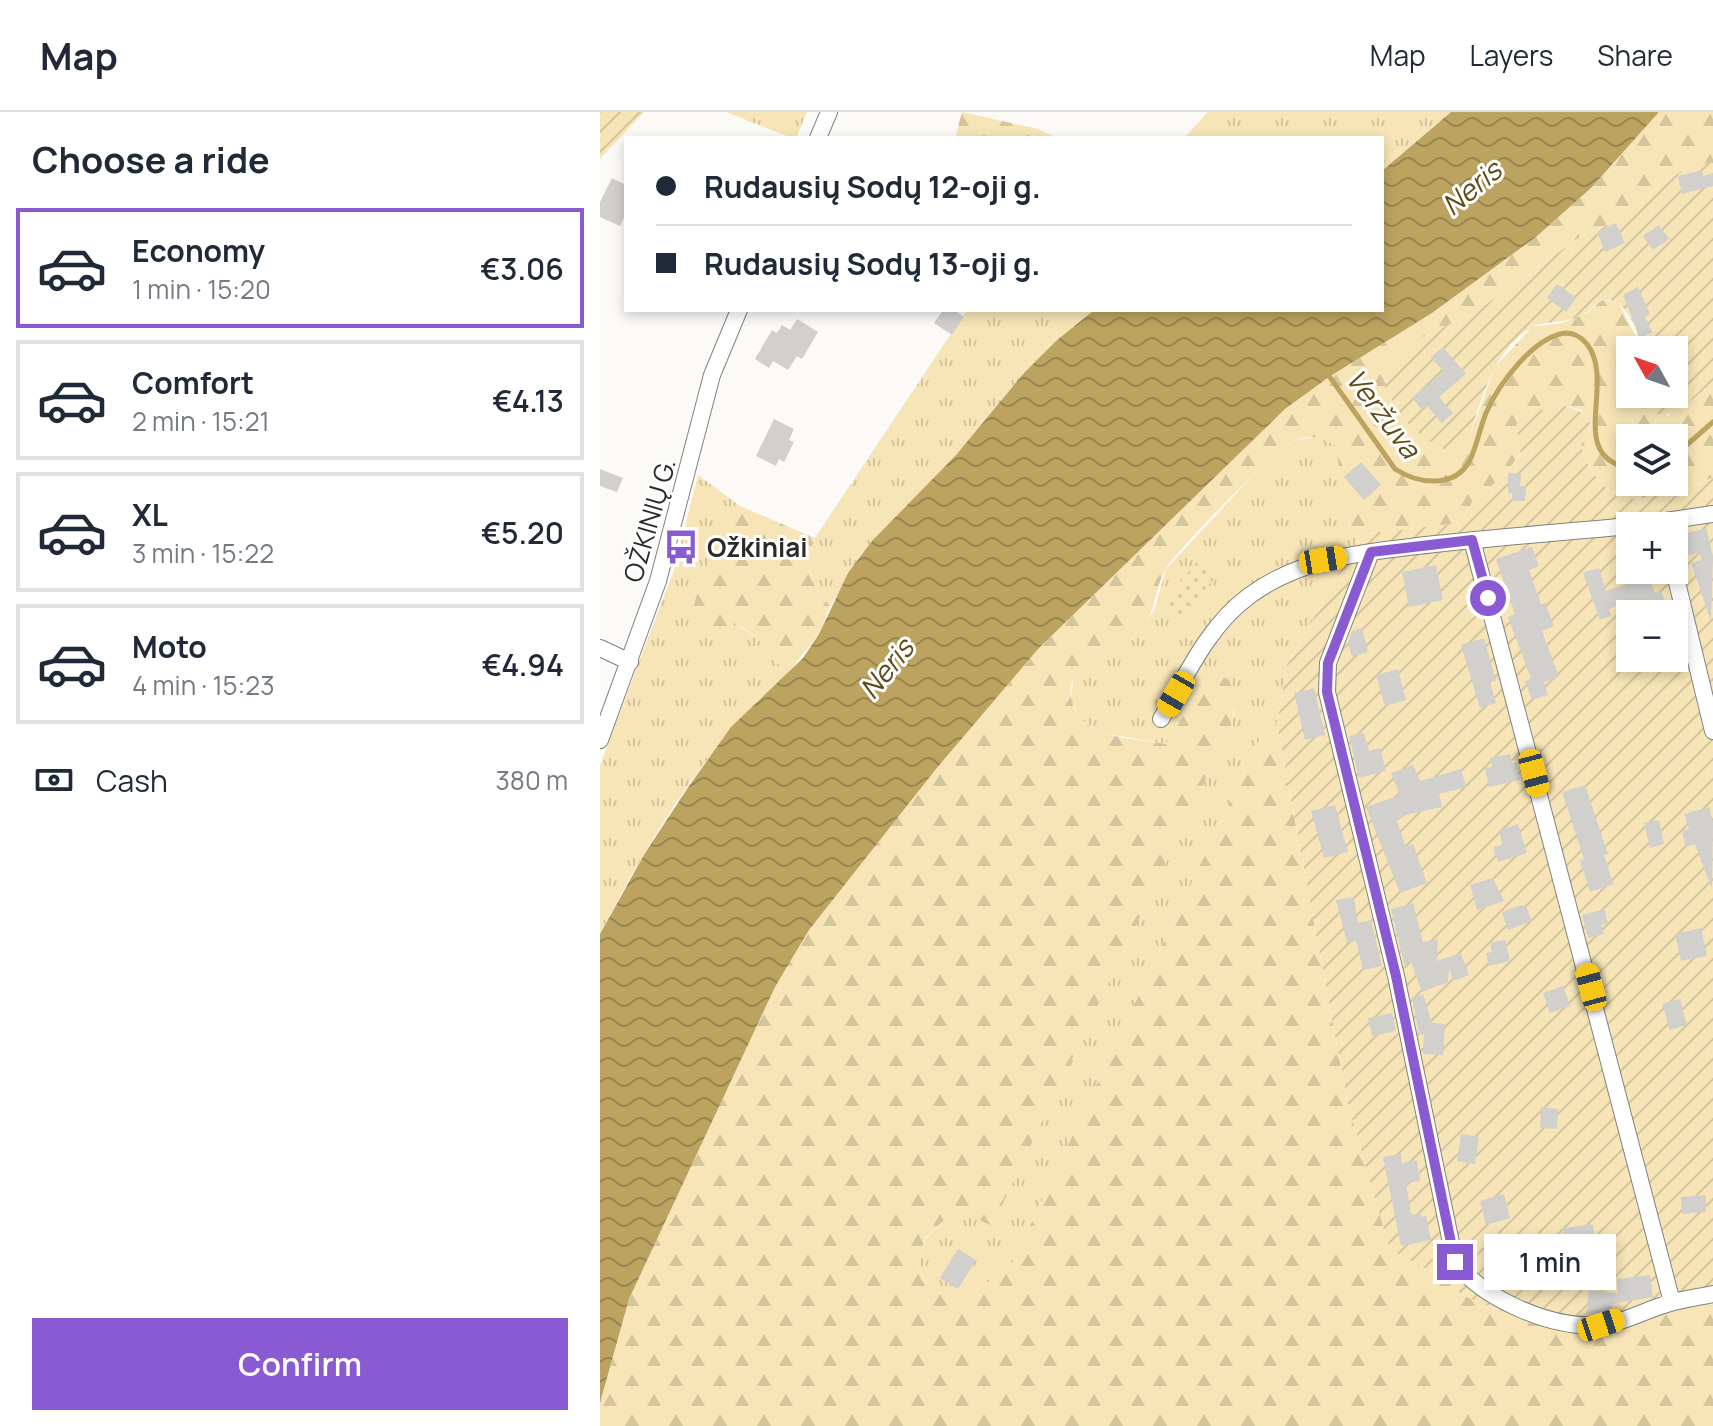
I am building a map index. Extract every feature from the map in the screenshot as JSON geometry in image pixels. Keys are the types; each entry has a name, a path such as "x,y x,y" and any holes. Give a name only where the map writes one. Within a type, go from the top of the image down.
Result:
{"street":[{"path":"819,136 829,112"},
{"name":"OŽKINIŲ G.","path":"600,740 630,662 675,526 712,375 738,312"},
{"path":"1688,520 1713,514"},
{"path":"1161,719 1204,644 1249,596 1314,563 1371,552 1472,540 1616,527"},
{"path":"1472,540 1672,1302"},
{"path":"1371,552 1328,663 1327,692 1396,976 1455,1262 1485,1292 1530,1312 1576,1324 1601,1325 1672,1302 1713,1294"},
{"path":"1677,584 1713,731"},
{"path":"600,648 630,662"}],"green space":[{"path":"600,112 644,112 600,159"},
{"path":"726,112 807,112 797,136 787,136"},
{"path":"962,112 1038,129 1053,136 956,136"},
{"path":"1208,112 1451,112 1384,169 1384,136 1186,136"},
{"path":"1659,112 1713,112 1713,163 1687,168 1663,183 1619,220 1580,237 1474,313 1423,337 1468,441 1495,367 1532,327 1563,323 1587,313 1602,300 1618,302 1636,336 1616,336 1616,408 1651,408 1668,416 1679,408 1688,408 1688,401 1713,382 1713,478 1688,486 1688,424 1616,424 1616,494 1596,478 1586,461 1581,444 1590,426 1581,410 1561,404 1517,421 1521,453 1502,478 1474,499 1461,523 1361,534 1350,528 1335,445 1316,438 1300,439 1284,448 1228,500 1166,568 1151,612 1141,629 1124,645 1081,670 1074,678 1071,689 1072,702 1087,724 1111,735 1166,744 1204,682 1217,675 1228,679 1232,692 1234,709 1230,729 992,1226 956,1209 924,1239 918,1270 938,1294 963,1300 1011,1266 1262,734 1277,724 1347,1100 1395,1253 1442,1277 1462,1295 1503,1312 1713,1301 1713,1426 600,1426 600,1403 629,1299 775,987 809,930 936,769 1038,649 1285,409 1329,377 1432,313 1536,237 1591,188"},
{"path":"1713,163 1713,382 1688,403 1688,336 1639,336 1623,307 1608,300 1599,302 1580,316 1533,327 1508,348 1490,377 1468,441 1446,450 1425,438 1403,417 1385,386 1393,360 1423,337 1474,313 1580,237 1619,220 1663,183 1687,168"},
{"path":"966,312 1093,312 1056,341 1024,373 956,455 872,541 830,606 817,590 810,574 809,558 815,538"},
{"path":"1561,404 1588,415 1590,426 1581,444 1586,461 1596,478 1616,496 1635,499 1688,496 1688,486 1713,478 1713,1301 1595,1335 1503,1312 1462,1295 1442,1277 1395,1253 1388,1244 1347,1100 1277,724 1287,665 1361,534 1461,523 1474,499 1502,478 1521,454 1516,426 1519,417"},
{"path":"1646,408 1681,408 1664,415"},
{"path":"1319,437 1336,445 1350,528 1361,534 1287,665 1277,724 1262,734 1011,1266 963,1300 938,1294 918,1270 924,1240 956,1209 992,1225 1230,729 1235,711 1204,682 1166,744 1102,733 1080,719 1071,700 1073,680 1081,667 1133,639 1154,611 1166,569 1272,455 1297,440"},
{"path":"698,475 740,506 706,573 735,623 764,643 786,675 730,732 681,796 638,864 600,934 600,765 674,570"},
{"path":"1622,496 1651,496 1635,499"},
{"path":"740,506 815,538 809,558 810,574 817,590 830,606 819,634 786,675 758,639 735,623 718,633 692,627 702,580"},
{"path":"1197,562 1215,578 1179,618 1161,603"}],"water":[{"name":"Neris","path":"1451,112 1659,112 1591,188 1536,237 1432,313 1329,377 1285,409 1038,649 936,769 809,930 775,987 629,1299 600,1403 600,934 645,853 731,727 803,658 819,634 848,573 872,541 956,455 1024,373 1092,312 1384,312 1384,169"}],"building":[{"path":"1702,170 1703,176 1713,173 1713,186 1682,194 1678,176"},
{"path":"612,178 624,184 624,218 620,226 600,217 600,202"},
{"path":"1616,223 1625,243 1605,252 1597,232"},
{"path":"1659,225 1669,239 1653,250 1643,236"},
{"path":"1557,284 1576,298 1566,312 1547,298"},
{"path":"1638,287 1650,314 1645,317 1652,332 1639,336 1623,295"},
{"path":"942,312 957,312 964,317 952,335 934,323"},
{"path":"797,319 818,332 802,359 797,356 788,370 773,361 769,368 755,359 772,330 777,333 782,325 790,330"},
{"path":"1443,347 1466,374 1439,397 1453,413 1442,423 1427,406 1422,410 1412,398 1443,371 1431,357"},
{"path":"774,419 794,429 789,440 794,442 784,462 779,459 776,466 756,456"},
{"path":"1361,462 1381,485 1364,500 1344,477"},
{"path":"600,469 623,478 617,492 600,486"},
{"path":"1508,473 1521,474 1520,486 1526,486 1525,501 1512,501 1512,493 1508,493"},
{"path":"1706,528 1713,556 1711,621 1691,563 1701,560 1700,554 1688,555 1688,533"},
{"path":"1532,547 1539,566 1529,570 1541,604 1545,603 1554,626 1542,631 1559,677 1544,682 1548,695 1532,700 1525,681 1531,679 1508,617 1515,614 1496,559"},
{"path":"1436,565 1443,600 1409,607 1402,572"},
{"path":"1599,568 1606,591 1628,584 1652,584 1655,593 1661,591 1664,600 1616,600 1616,607 1609,609 1611,616 1600,620 1583,573"},
{"path":"1362,628 1368,652 1352,657 1348,643 1352,631"},
{"path":"1484,638 1496,681 1490,682 1496,703 1480,708 1461,645"},
{"path":"1398,669 1406,700 1385,706 1376,675"},
{"path":"1314,688 1325,735 1305,740 1294,693"},
{"path":"1364,733 1369,751 1380,748 1386,771 1359,778 1349,736"},
{"path":"1510,754 1512,763 1516,762 1520,780 1489,787 1485,768 1492,767 1490,758"},
{"path":"1413,765 1420,781 1461,769 1466,787 1439,794 1442,807 1406,815 1397,821 1406,847 1413,844 1427,883 1400,893 1366,807 1400,795 1391,773"},
{"path":"1585,785 1608,854 1604,855 1613,884 1590,892 1580,861 1584,859 1562,792"},
{"path":"1335,805 1348,852 1324,858 1311,811"},
{"path":"1709,807 1713,822 1712,889 1695,844 1686,847 1682,831 1689,829 1684,814"},
{"path":"1659,820 1664,844 1650,848 1644,823"},
{"path":"1518,824 1527,853 1498,862 1493,847 1502,845 1499,830"},
{"path":"1493,878 1504,901 1477,910 1470,885"},
{"path":"1354,897 1358,923 1371,920 1382,966 1363,970 1356,941 1347,943 1336,900"},
{"path":"1413,903 1423,942 1438,939 1437,961 1461,953 1469,975 1453,981 1449,968 1448,982 1422,992 1411,962 1404,964 1391,909"},
{"path":"1526,906 1532,921 1508,930 1502,912"},
{"path":"1604,909 1608,923 1601,925 1604,934 1588,938 1582,915"},
{"path":"1701,928 1707,956 1681,961 1675,934"},
{"path":"1505,940 1510,961 1489,966 1486,953 1492,952 1490,943"},
{"path":"1563,986 1570,1006 1550,1013 1543,993"},
{"path":"1423,994 1432,1023 1445,1024 1443,1055 1423,1054 1424,1035 1419,1034 1412,998"},
{"path":"1680,999 1687,1025 1670,1030 1662,1004"},
{"path":"1392,1013 1396,1031 1372,1036 1368,1018"},
{"path":"1541,1107 1558,1109 1557,1129 1540,1128"},
{"path":"1461,1134 1479,1137 1475,1164 1457,1161"},
{"path":"1401,1154 1402,1163 1417,1160 1420,1181 1406,1183 1411,1215 1420,1213 1421,1217 1426,1216 1431,1240 1401,1246 1383,1157"},
{"path":"1504,1194 1510,1218 1486,1225 1480,1201"},
{"path":"1706,1195 1706,1212 1682,1214 1681,1197"},
{"path":"1593,1224 1598,1265 1568,1269 1563,1228"},
{"path":"958,1249 976,1260 958,1289 940,1278"},
{"path":"1650,1275 1653,1297 1612,1304 1612,1312 1586,1314 1589,1290 1618,1293 1617,1279"}],"waterway":[{"name":"Veržuva","path":"1327,373 1395,469 1414,478 1446,480 1455,476 1470,460 1492,402 1518,364 1554,336 1572,334 1587,344 1595,360 1596,434 1600,449 1616,463"},
{"name":"Veržuva","path":"1688,444 1713,422"}],"place":[{"name":"Ožkiniai","path":"681,547"}],"route":[{"path":"1455,1262 1396,976 1327,692 1328,663 1371,552 1472,540 1488,598"}]}
